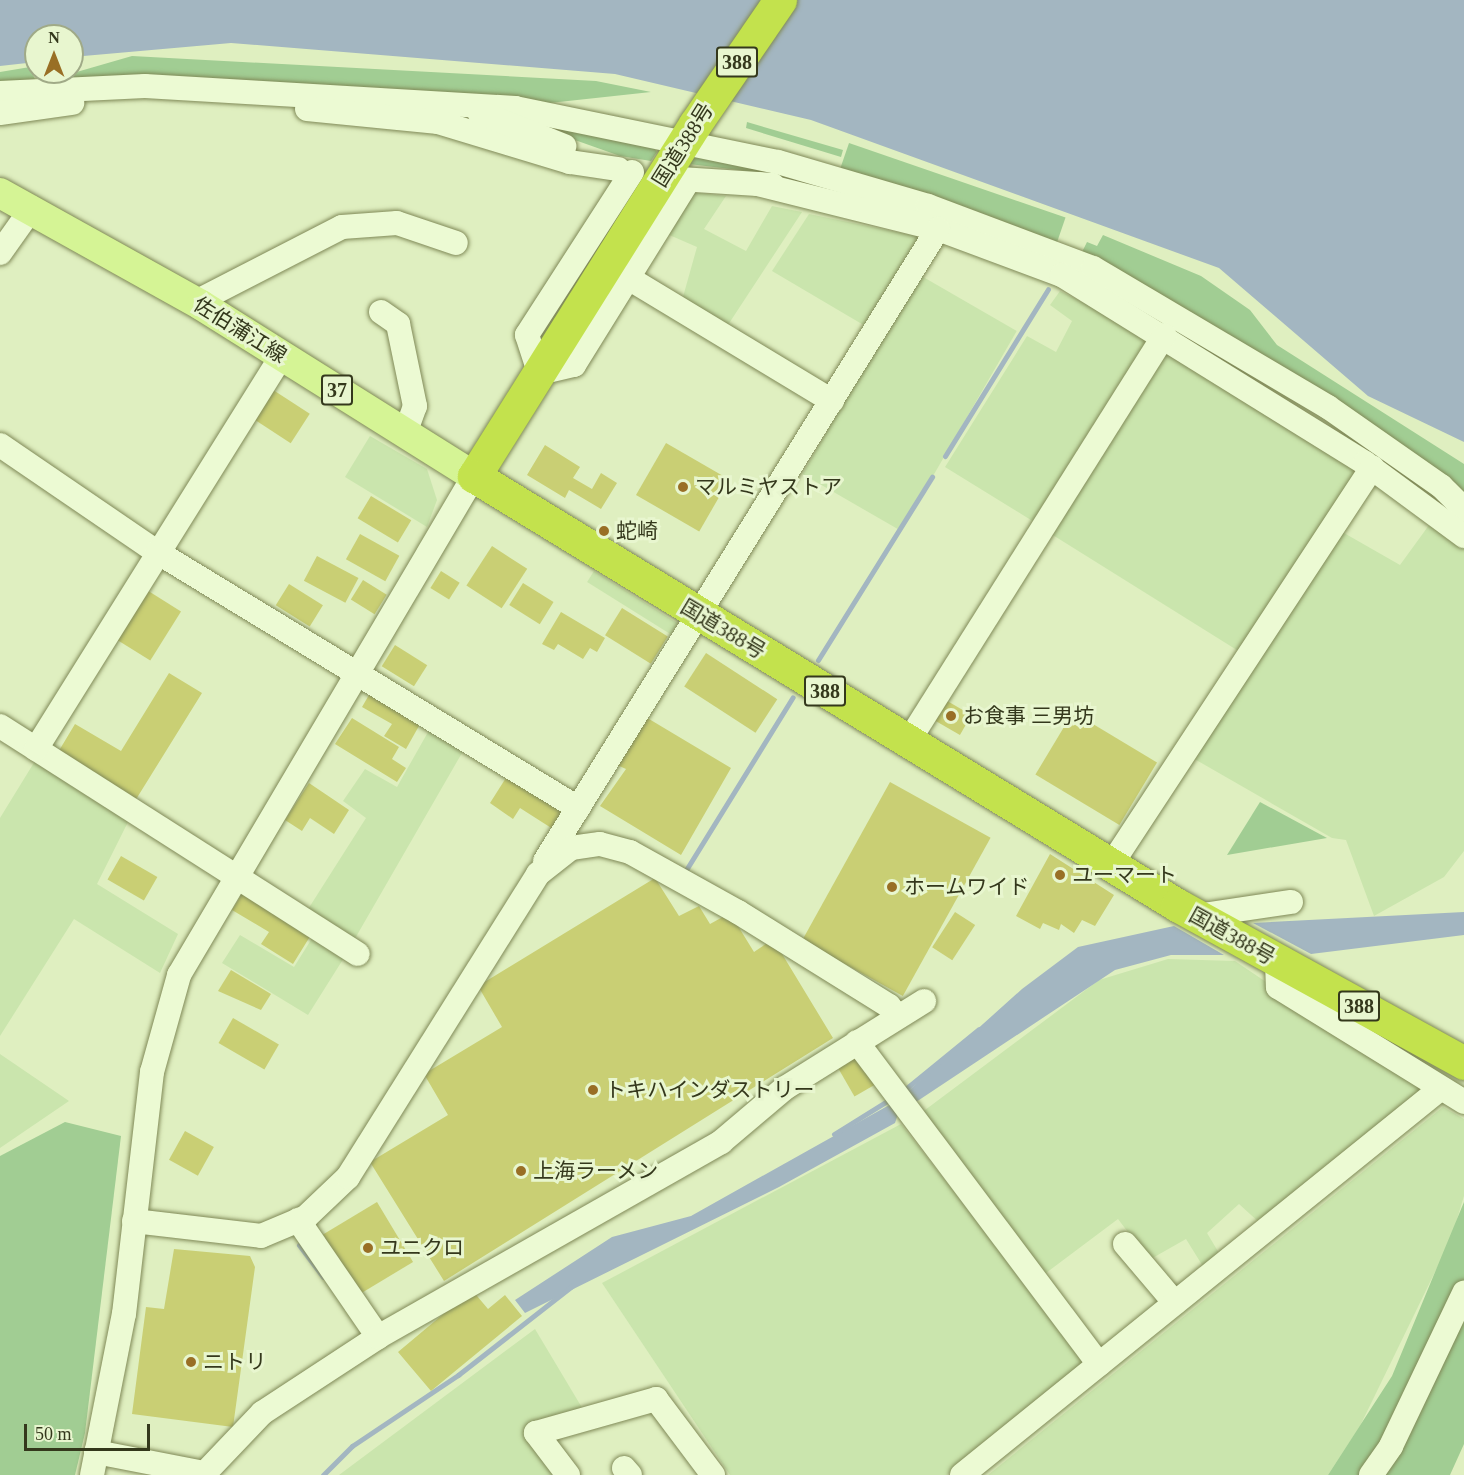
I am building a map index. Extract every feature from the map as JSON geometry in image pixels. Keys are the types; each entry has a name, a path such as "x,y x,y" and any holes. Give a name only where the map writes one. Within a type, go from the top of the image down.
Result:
{"highway":[{"name":"国道388号","path":"780,0 689,134 474,476 1207,922 1464,1063"}],"main road":[{"name":"佐伯蒲江線","path":"0,193 32,208 196,302 474,476"}],"street":[{"path":"0,93 145,86 457,104 515,108 689,134 870,189 1093,268 1328,408 1441,486 1464,509"},
{"path":"0,113 117,98 261,104 438,122 570,162 632,172"},
{"path":"457,104 632,172"},
{"path":"632,172 527,335 538,373 574,365 630,279 684,180 870,189"},
{"path":"758,184 939,229 1062,275 1164,335 1372,467 1464,536"},
{"path":"0,253 32,208"},
{"path":"196,302 342,227 397,223 456,243"},
{"path":"134,1221 261,1236 298,1220 348,1177 939,229"},
{"path":"630,279 832,401"},
{"path":"381,312 398,324 415,405 405,433"},
{"path":"908,742 1164,335"},
{"path":"36,749 157,552 282,356"},
{"path":"0,445 157,552 579,808"},
{"path":"1111,865 1372,467"},
{"path":"474,476 191,948 167,1007 147,1103 124,1314 94,1464 203,1474 262,1413 378,1337 721,1142 785,1088 924,1001"},
{"path":"0,726 358,954"},
{"path":"538,874 571,848 614,846 724,907 889,1006 898,1017"},
{"path":"1207,922 1291,902"},
{"path":"1266,955 1278,987 1464,1102"},
{"path":"857,1042 906,1113 1100,1364"},
{"path":"962,1475 1440,1089"},
{"path":"298,1220 378,1337"},
{"path":"1125,1244 1175,1303"},
{"path":"1371,1475 1401,1426 1464,1293"},
{"path":"568,1475 536,1433 656,1399 713,1475"}],"green space":[{"path":"132,56 596,81 651,92 531,105 84,82 84,70"},
{"path":"24,68 24,84 27,84 0,90 0,72"},
{"path":"499,113 650,142 657,152 651,161 620,156"},
{"path":"747,122 843,150 841,157 746,128"},
{"path":"849,143 1066,218 1056,245 840,170"},
{"path":"695,152 822,180 689,164"},
{"path":"691,192 726,196 704,229 746,251 772,206 802,212 724,331 681,304 697,247 667,234"},
{"path":"809,214 926,238 872,330 772,271"},
{"path":"1103,235 1201,276 1250,310 1277,345 1464,464 1464,500 1080,256 1087,242 1097,246"},
{"path":"918,274 1017,331 901,531 802,474"},
{"path":"1060,291 1156,339 1039,525 945,467 1027,336 1056,352 1072,321 1050,305"},
{"path":"1166,344 1365,469 1248,657 1048,532"},
{"path":"370,436 427,469 437,500 427,527 345,477"},
{"path":"1432,521 1464,542 1464,851 1444,877 1374,916 1346,840 1332,838 1191,757 1337,529 1400,565"},
{"path":"594,571 678,623 671,634 587,582"},
{"path":"432,725 466,746 353,942 305,914 366,818 343,801 365,769 397,787"},
{"path":"35,761 130,818 97,884 178,934 160,973 74,919 0,1036 0,818"},
{"path":"1260,802 1327,838 1227,855"},
{"path":"316,932 347,953 308,1015 222,963 240,935 294,967"},
{"path":"1168,959 1235,961 1428,1092 1262,1225 1239,1204 1207,1233 1219,1253 1204,1268 1186,1239 1149,1260 1118,1219 1042,1276 917,1116 1099,980"},
{"path":"0,1054 69,1101 0,1148"},
{"path":"1443,1107 1464,1119 1464,1196 1451,1239 1360,1426 1328,1475 988,1475"},
{"path":"65,1122 121,1136 85,1433 75,1475 0,1475 0,1156"},
{"path":"901,1124 1088,1363 947,1475 730,1475 602,1283"},
{"path":"1464,1202 1464,1444 1450,1475 1328,1475 1392,1376"},
{"path":"535,1329 584,1411 528,1443 560,1475 339,1475"}],"water":[{"path":"0,0 1464,0 1464,442 1368,396 1219,268 811,120 615,74 231,43 84,56 84,24 24,24 24,63 0,66"},
{"path":"1464,912 1464,935 1311,954 1253,923"},
{"path":"1174,926 1224,955 1171,955 1115,970 913,1104 905,1094 1022,989 1078,947"},
{"path":"891,1104 898,1114 895,1123 779,1187 525,1313 515,1300 612,1237 691,1216"}],"building":[{"path":"267,386 310,414 291,443 248,415"},
{"name":"マルミヤストア","path":"666,443 729,479 699,531 636,495"},
{"path":"545,445 580,467 573,478 592,489 601,473 617,483 601,509 569,490 565,498 527,475"},
{"path":"371,496 411,520 398,542 358,518"},
{"path":"360,534 399,556 385,581 346,559"},
{"path":"492,546 527,569 502,608 466,585"},
{"path":"317,556 358,578 345,603 304,581"},
{"path":"441,571 460,583 449,600 430,588"},
{"path":"363,580 387,595 375,614 351,600"},
{"path":"523,583 554,602 540,624 509,605"},
{"path":"289,584 323,605 310,626 276,605"},
{"path":"142,587 181,611 150,661 111,636"},
{"path":"622,608 668,637 651,664 605,635"},
{"path":"561,612 605,638 597,652 590,648 583,659 558,644 554,650 542,644"},
{"path":"395,645 427,665 414,686 382,666"},
{"path":"706,653 777,699 756,733 684,687"},
{"path":"169,673 202,693 135,801 57,754 75,724 121,751"},
{"path":"373,688 424,717 406,749 384,736 392,724 362,707"},
{"name":"お食事 三男坊","path":"942,698 971,715 960,735 930,718"},
{"path":"1073,712 1157,762 1119,825 1035,775"},
{"path":"644,716 731,768 681,855 600,806 626,769 617,765"},
{"path":"352,718 399,747 392,759 406,768 397,782 335,744"},
{"path":"511,770 570,808 556,831 520,808 513,819 490,803"},
{"name":"ホームワイド","path":"890,782 991,838 903,996 802,940"},
{"path":"309,783 349,810 334,834 310,818 302,831 285,820"},
{"name":"ユーマート","path":"1050,854 1114,895 1095,926 1082,920 1074,933 1061,924 1059,930 1043,923 1040,929 1016,916"},
{"path":"121,856 157,877 144,900 108,879"},
{"name":"トキハインダストリー","path":"655,878 679,916 699,906 710,924 730,913 754,952 773,939 833,1038 444,1281 370,1162 448,1115 424,1074 502,1027 478,986"},
{"path":"245,889 314,930 293,964 261,944 269,932 232,910"},
{"path":"955,912 975,925 952,960 932,947"},
{"path":"231,970 271,994 261,1010 218,991"},
{"path":"233,1018 279,1044 264,1070 219,1043"},
{"path":"860,1054 877,1083 854,1096 837,1067"},
{"path":"185,1131 214,1147 198,1176 169,1160"},
{"name":"ユニクロ","path":"377,1202 413,1262 359,1294 323,1234"},
{"name":"ニトリ","path":"174,1249 250,1256 255,1267 233,1427 132,1414 146,1307 164,1309"},
{"path":"472,1290 488,1309 505,1295 522,1316 431,1391 398,1352"}],"waterway":[{"path":"945,456 1048,289"},
{"path":"818,660 932,477"},
{"path":"686,870 793,697"},
{"path":"903,1091 979,1029"},
{"path":"834,1134 892,1098"},
{"path":"299,1245 323,1277"},
{"path":"323,1475 352,1446 458,1375 572,1286"}],"place":[{"name":"マルミヤストア","path":"683,487"},
{"name":"蛇崎","path":"604,531"},
{"name":"お食事 三男坊","path":"951,716"},
{"name":"ユーマート","path":"1060,875"},
{"name":"ホームワイド","path":"892,887"},
{"name":"トキハインダストリー","path":"593,1090"},
{"name":"上海ラーメン","path":"521,1171"},
{"name":"ユニクロ","path":"368,1248"},
{"name":"ニトリ","path":"191,1362"}]}
